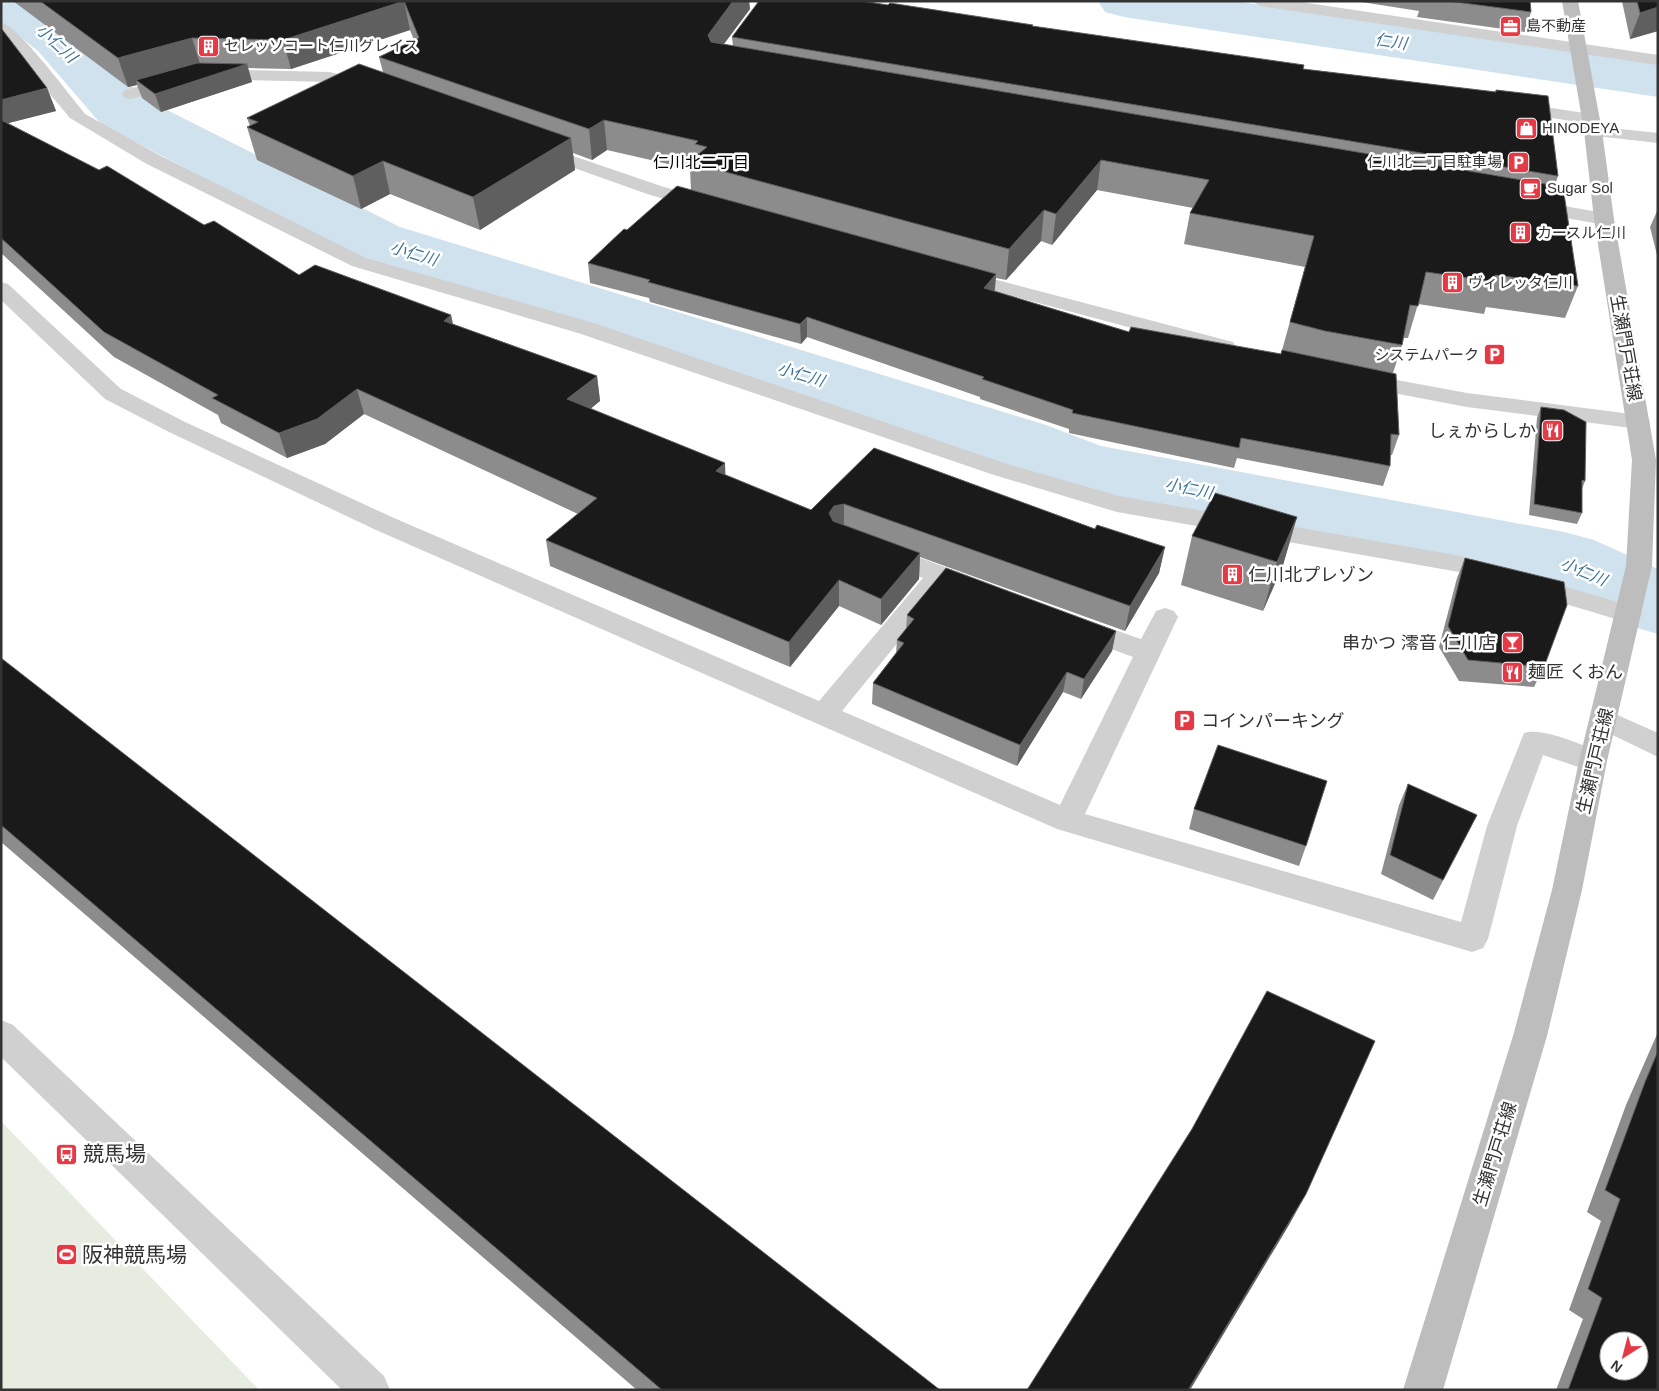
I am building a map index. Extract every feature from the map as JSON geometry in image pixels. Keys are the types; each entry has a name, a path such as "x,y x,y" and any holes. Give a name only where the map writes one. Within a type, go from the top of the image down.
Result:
{"main road":[{"name":"生瀬門戸荘線","path":"1423,1390 1530,1036 1567,890 1594,761 1640,566 1644,460 1604,219 1591,121 1570,1"}],"street":[{"path":"1260,1 1578,52 1658,60"},
{"path":"1,27 14,39 76,114 152,158 359,262 586,328 999,469 1117,504 1461,564 1629,614"},
{"path":"131,94 201,74 330,77 389,95"},
{"path":"1494,104 1591,121 1658,138"},
{"path":"524,144 657,191 722,208"},
{"path":"1518,204 1604,219"},
{"path":"938,271 1245,353"},
{"path":"1,288 113,394 177,427 385,524 1067,821 1472,939 1502,826 1534,741 1594,761"},
{"path":"1343,377 1467,400 1639,422"},
{"path":"860,545 994,595"},
{"path":"823,715 939,574"},
{"path":"1067,821 1165,617"},
{"path":"1058,618 1148,652"},
{"path":"1604,719 1658,746"},
{"path":"1,1035 370,1390"}],"shaded area":[{"name":"阪神競馬場","path":"1,1121 259,1390 1,1390"}],"building":[{"path":"40,1 404,1 283,40 192,38 118,58"},
{"path":"404,1 733,1 708,35 711,42 1563,187 1578,286 1495,275 1496,282 1426,272 1418,306 1410,305 1402,345 1325,331 1290,322 1314,236 1190,213 1209,180 1101,160 1056,214 1044,210 1009,249 689,162 707,147 695,144 698,141 604,120 589,129 379,57 419,38"},
{"path":"759,1 862,1 888,5 890,3 1032,26 1304,65 1303,69 1496,92 1496,90 1548,96 1558,176 732,37"},
{"path":"1448,1 1530,1 1531,12"},
{"path":"1637,1 1658,1 1658,7 1640,13"},
{"path":"1,28 47,88 1,100"},
{"path":"197,63 247,64 155,94 136,80"},
{"path":"359,64 571,138 473,197 383,161 353,176 247,127 258,122 247,118"},
{"path":"1,120 99,170 107,166 204,225 214,221 299,275 315,265 451,315 444,321 597,376 567,399 725,463 716,471 811,510 874,448 1095,529 1097,525 1165,547 1130,606 844,504 834,506 829,513 833,521 920,553 881,599 839,580 789,642 546,540 597,498 357,389 317,419 279,433 212,398 218,395 104,332 1,238"},
{"path":"677,186 996,274 984,288 1129,332 1131,327 1281,354 1282,350 1396,374 1399,435 1391,434 1390,466 1241,438 1239,448 1072,413 1073,410 982,379 984,377 807,317 800,324 648,282 650,280 588,263 624,229 627,230"},
{"path":"1541,407 1564,410 1586,422 1585,481 1582,480 1582,513 1534,504"},
{"path":"1215,493 1297,517 1277,562 1192,536"},
{"path":"1465,558 1564,582 1567,605 1544,667 1468,660 1448,626"},
{"path":"946,568 1116,631 1084,679 1067,672 1020,745 873,683 904,643 897,640 914,619 907,615"},
{"path":"1,658 940,1390 662,1390 1,825"},
{"path":"1218,745 1327,781 1306,846 1194,809"},
{"path":"1408,784 1477,815 1443,880 1390,855"},
{"path":"1267,991 1375,1041 1306,1194 1188,1390 1027,1390 1192,1129"},
{"path":"1658,1051 1658,1390 1568,1390 1602,1298 1588,1289 1620,1199 1605,1190"}],"waterway":[{"name":"小仁川","path":"7,1 58,39 122,111 376,241 1018,442 1084,468 1564,560 1658,604"},
{"name":"仁川","path":"1124,1 1658,80"}],"place":[{"name":"島不動産","path":"1510,26"},
{"name":"セレッソコート仁川グレイス","path":"208,46"},
{"name":"HINODEYA","path":"1526,128"},
{"name":"仁川北二丁目駐車場","path":"1518,162"},
{"name":"Sugar Sol","path":"1531,188"},
{"name":"カースル仁川","path":"1521,233"},
{"name":"ヴィレッタ仁川","path":"1452,283"},
{"name":"システムパーク","path":"1495,355"},
{"name":"しぇからしか","path":"1552,431"},
{"name":"仁川北プレゾン","path":"1232,575"},
{"name":"串かつ 澪音 仁川店","path":"1512,643"},
{"name":"麺匠 くおん","path":"1512,672"},
{"name":"コインパーキング","path":"1185,721"},
{"name":"競馬場","path":"67,1154"},
{"name":"阪神競馬場","path":"66,1255"}],"district":[{"name":"仁川北二丁目","path":"701,162"}]}
